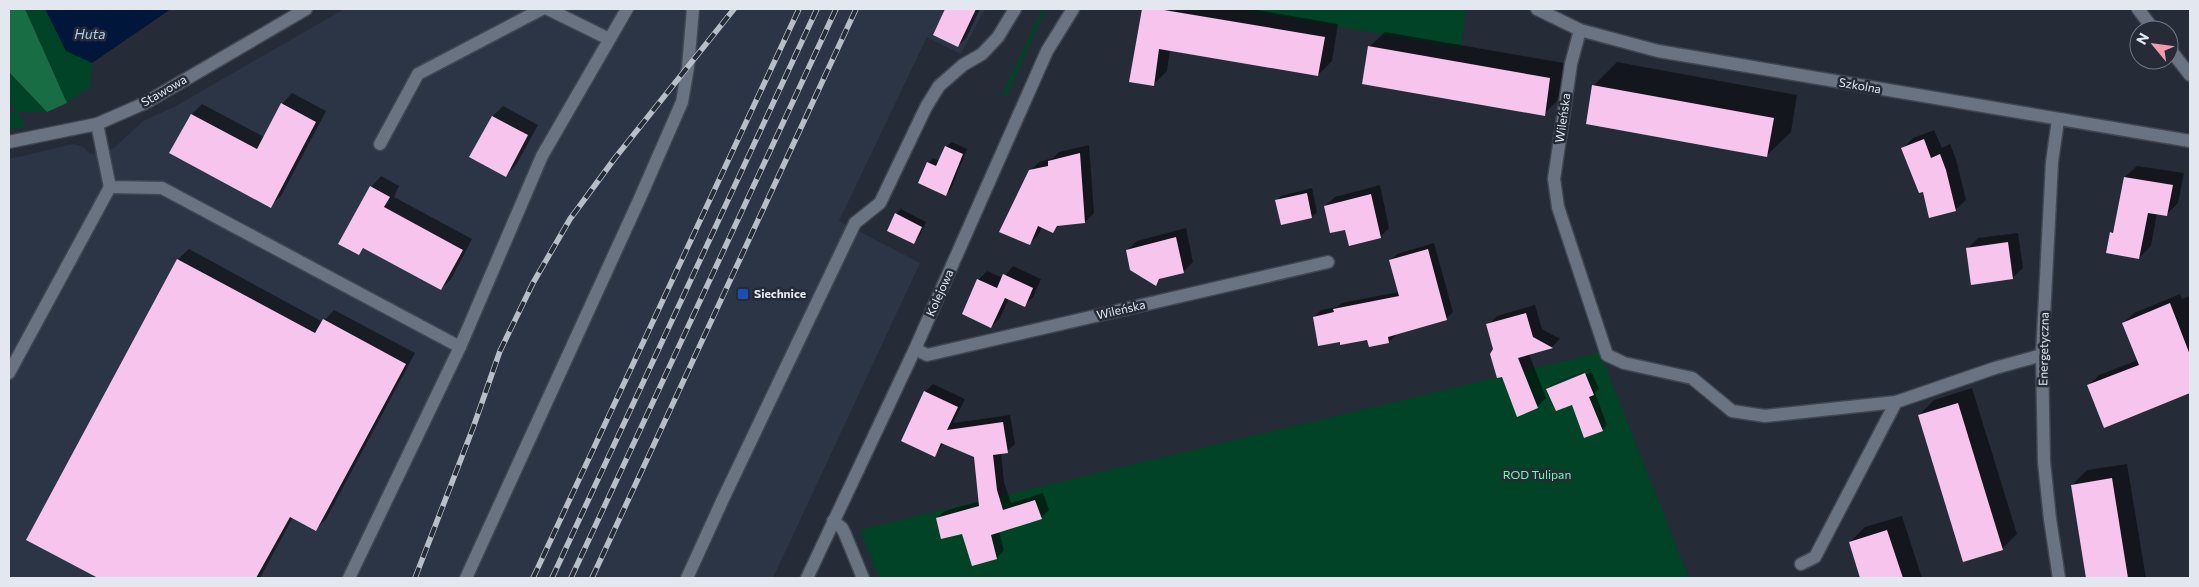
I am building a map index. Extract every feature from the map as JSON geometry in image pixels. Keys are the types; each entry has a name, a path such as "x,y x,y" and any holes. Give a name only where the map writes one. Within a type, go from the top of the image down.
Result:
{"street":[{"name":"Stawowa","path":"9,142 97,124 145,103 306,9"},
{"path":"380,144 418,74 542,9"},
{"path":"548,9 609,39"},
{"path":"348,578 460,348 542,156 627,9"},
{"path":"466,578 682,102 688,67 693,9"},
{"path":"687,578 855,223 880,203 926,107 939,86 963,65 982,54 998,37 1015,9"},
{"name":"Kolejowa","path":"807,578 915,349 1047,51 1073,9"},
{"name":"Szkolna","path":"1536,9 1580,30 1658,51 2190,141"},
{"path":"2138,9 2146,20"},
{"name":"Wileńska","path":"1580,30 1571,64 1554,179 1558,207 1608,355 1624,363 1692,378 1732,411 1765,416 1896,402"},
{"path":"2179,61 2190,75"},
{"name":"Energetyczna","path":"2058,120 2052,162 2042,356 2044,462 2058,578"},
{"path":"9,373 110,187 97,124"},
{"path":"110,187 162,188 460,348"},
{"name":"Wileńska","path":"915,349 927,354 1328,262"},
{"path":"1801,564 1814,557 1896,402 1995,368 2042,356"},
{"path":"834,521 842,528 863,578"}],"shaded area":[{"path":"344,9 985,9 961,54 927,37 839,221 920,263 773,578 9,578 9,159 74,144 83,147 91,155 114,148 143,121 176,106"}],"green space":[{"path":"9,9 25,9 67,103 47,112 9,72"},
{"path":"25,9 45,9 66,50 92,63 90,87 67,103"},
{"path":"1042,9 1046,9 1006,97 1002,95"},
{"path":"1237,9 1466,9 1461,48"},
{"path":"9,72 47,112 17,112 26,126 9,130 9,113 16,112 9,101"},
{"name":"ROD Tulipan","path":"1600,353 1689,578 879,578 860,530"}],"water":[{"name":"Huta","path":"45,9 171,9 92,63 66,51"}],"building":[{"path":"945,9 976,9 958,47 933,35"},
{"path":"1142,9 1158,9 1325,37 1318,76 1159,49 1154,86 1129,82"},
{"path":"1368,46 1550,78 1545,116 1362,84"},
{"path":"1592,85 1774,118 1767,157 1586,124"},
{"path":"281,103 316,122 271,208 169,153 191,114 257,149"},
{"path":"492,116 528,135 506,177 469,157"},
{"path":"1924,139 1931,158 1940,154 1956,211 1929,218 1923,192 1919,193 1901,148"},
{"path":"945,146 963,154 946,196 918,183 927,162 936,166"},
{"path":"1080,153 1085,223 1057,226 1053,233 1038,226 1030,245 999,232 1029,170 1048,166 1048,161"},
{"path":"2124,177 2173,185 2167,216 2148,213 2139,259 2106,253 2110,232 2113,233"},
{"path":"370,186 390,197 384,207 463,250 441,290 363,248 359,255 338,244"},
{"path":"1307,193 1312,218 1281,225 1275,200"},
{"path":"1371,194 1381,238 1349,246 1345,230 1330,233 1324,206"},
{"path":"895,213 922,227 914,244 887,231"},
{"path":"1176,237 1184,273 1159,279 1156,286 1130,270 1126,250"},
{"path":"2008,242 2013,279 1971,285 1966,248"},
{"path":"1428,249 1447,320 1388,337 1389,343 1369,347 1367,340 1340,345 1340,342 1318,346 1313,317 1334,312 1333,309 1399,296 1389,260"},
{"path":"177,259 315,333 323,319 406,364 316,531 290,517 256,578 98,578 26,540"},
{"path":"1003,274 1033,288 1025,307 1005,298 991,328 962,314 977,279 997,288"},
{"path":"2170,303 2190,355 2190,393 2104,428 2087,385 2139,365 2122,323"},
{"path":"1526,313 1533,337 1553,348 1518,358 1538,408 1517,417 1502,377 1497,378 1490,354 1493,349 1486,324"},
{"path":"1585,373 1594,395 1589,397 1603,431 1584,438 1572,405 1556,411 1546,389"},
{"path":"924,391 958,407 947,430 1003,422 1008,453 993,455 997,490 1003,510 1035,500 1042,519 991,535 997,559 972,566 962,534 941,539 936,518 979,506 974,457 941,443 935,457 901,441"},
{"path":"1958,403 2003,550 1963,562 1918,415"},
{"path":"2112,478 2128,578 2086,578 2071,485"},
{"path":"1887,530 1903,578 1860,578 1849,542"}],"railway":[{"path":"415,578 473,428 500,351 533,283 570,219 615,158 734,9"},
{"path":"533,578 799,9"},
{"path":"552,578 817,9"},
{"path":"571,578 836,9"},
{"path":"592,578 856,9"}],"place":[{"name":"Siechnice","path":"743,294"}]}
